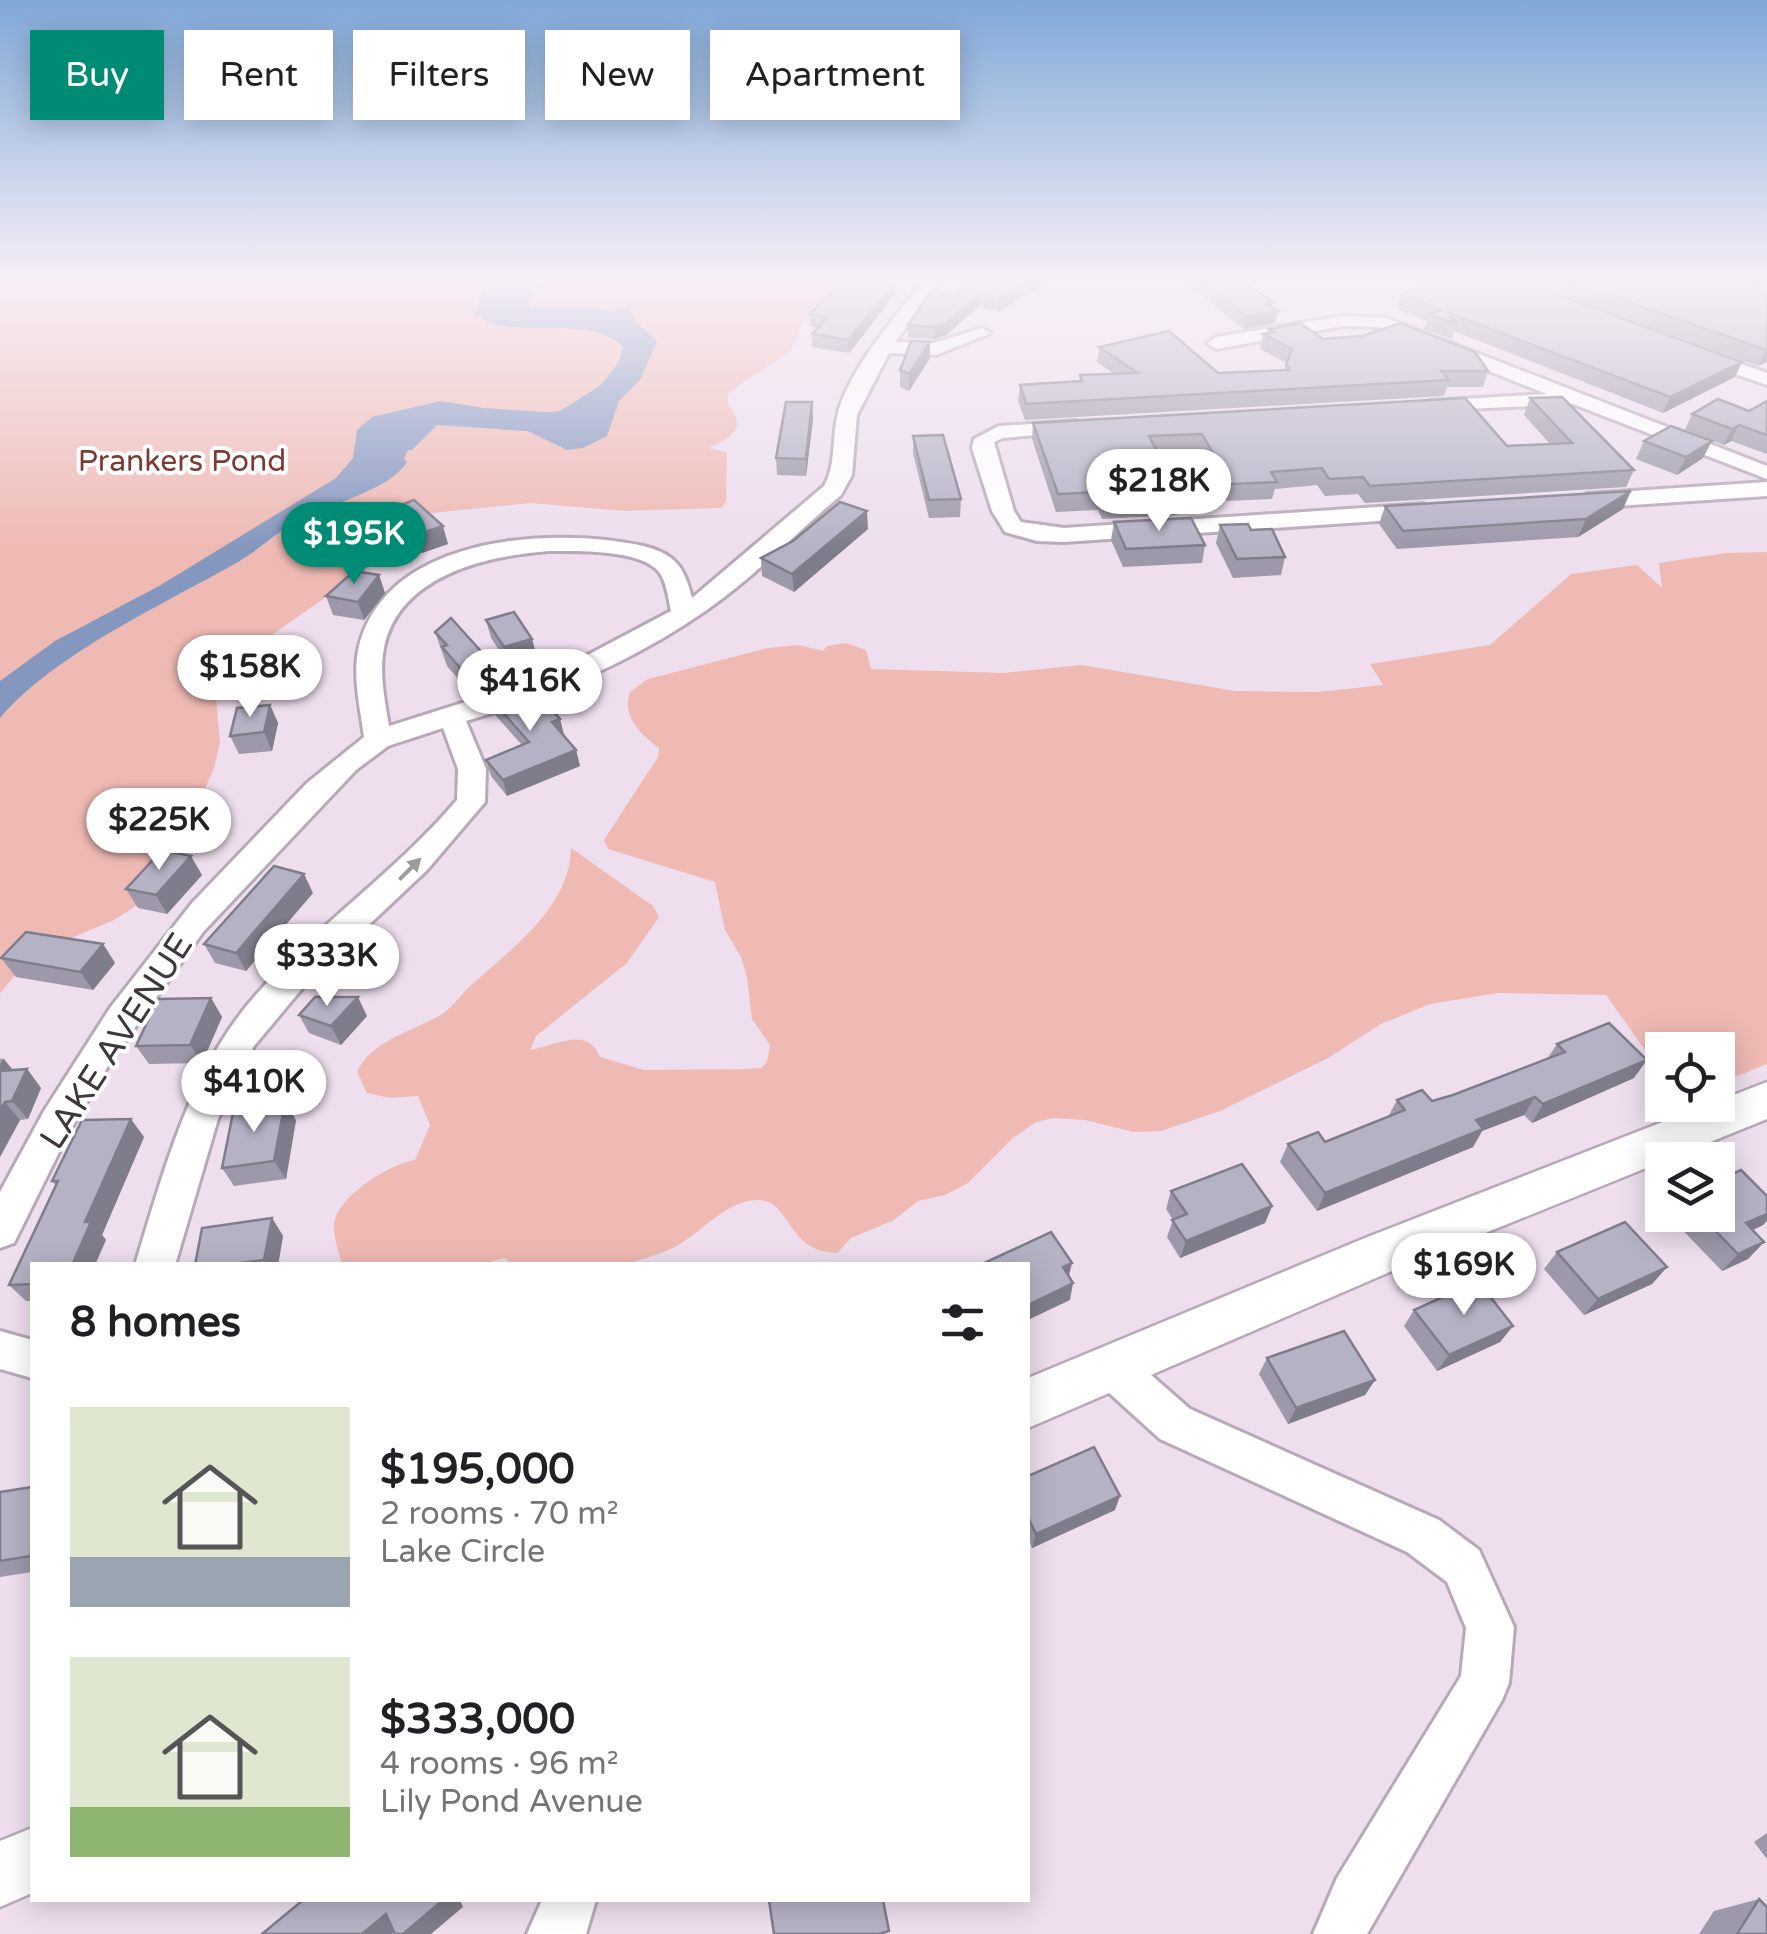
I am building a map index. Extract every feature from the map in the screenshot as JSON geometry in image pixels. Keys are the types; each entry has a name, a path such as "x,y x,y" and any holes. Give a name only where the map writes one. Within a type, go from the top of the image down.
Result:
{"street":[{"name":"LAKE AVENUE","path":"0,1231 78,1087 168,953 222,888 349,758 378,740 576,674 684,614 833,490 842,475 847,415 871,368"},
{"path":"1500,368 1767,473"},
{"path":"1736,368 1767,379"},
{"path":"1403,408 1577,398"},
{"path":"1093,426 992,434 984,439 982,448 1006,518 1014,528 1037,534 1454,510"},
{"path":"1572,502 1767,490"},
{"path":"378,740 368,677 376,634 387,614 417,584 458,562 518,545 544,543 628,550 649,555 671,570 684,614"},
{"path":"156,1262 204,1106 243,1035 308,966 406,874 471,802 476,789 469,758 450,717"},
{"path":"1030,1402 1382,1253 1767,1100"},
{"path":"0,1350 30,1358"},
{"path":"1112,1367 1174,1424 1424,1536 1463,1566 1490,1626 1485,1683 1356,1897 1340,1934"},
{"path":"0,1874 30,1861"},
{"path":"0,1894 30,1873"}],"green space":[{"name":"Prankers Pond","path":"0,368 765,368 728,393 728,405 737,426 730,436 709,448 727,452 726,502 721,508 624,511 531,503 432,513 396,507 357,516 354,530 375,546 376,555 369,567 273,634 217,662 214,676 220,742 214,768 197,807 170,837 153,895 114,920 33,954 0,993"},
{"path":"1767,552 1767,1064 1735,1077 1735,1032 1645,1032 1645,1050 1606,995 1498,993 1430,1004 1381,1024 1328,1058 1220,1111 1161,1131 1134,1132 1085,1120 1053,1118 1036,1122 1013,1138 968,1183 945,1195 918,1201 894,1220 851,1238 837,1253 808,1245 778,1209 760,1200 738,1204 669,1250 632,1262 510,1262 504,1258 490,1262 341,1262 334,1226 344,1204 379,1175 415,1160 430,1125 418,1096 390,1098 367,1093 357,1072 363,1061 393,1038 447,1010 534,927 560,890 571,848 653,906 659,917 627,963 536,1036 530,1050 579,1040 594,1047 600,1057 644,1070 747,1069 761,1068 767,1062 770,1045 752,1019 747,977 741,957 725,930 715,882 608,849 604,840 658,757 659,748 639,731 628,710 630,692 648,679 768,648 799,645 823,651 827,646 846,643 866,650 871,669 1004,673 1081,665 1235,691 1318,692 1383,685 1370,664 1490,645 1571,574 1637,565 1662,588 1659,563 1726,553"}],"water":[{"path":"614,368 645,368 640,380 619,401 607,436 583,448 567,450 528,431 496,429 479,418 427,422 417,430 404,459 407,462 388,480 301,519 238,562 112,632 50,673 0,718 0,681 55,641 159,586 336,478 353,458 357,430 372,417 440,401 527,415 560,411 601,385"}],"building":[{"path":"1131,368 1212,368 1218,373 1290,370 1488,371 1441,371 1449,380 1026,404 1020,385 1082,381 1080,375 1138,373"},
{"path":"1594,368 1729,368 1670,397"},
{"path":"1562,397 1634,470 1370,486 1363,477 1329,479 1322,468 1271,472 1277,482 1231,484 1202,434 1149,436 1180,497 1105,502 1101,492 1058,494 1033,423 1465,398 1507,446 1572,443 1530,398"},
{"path":"1718,399 1749,411 1767,401 1767,435 1739,425 1732,429 1692,414"},
{"path":"786,402 812,402 806,459 776,458"},
{"path":"1671,426 1712,441 1686,457 1644,441"},
{"path":"943,435 961,499 929,500 913,436"},
{"path":"1631,491 1586,519 1403,531 1385,506"},
{"path":"414,500 443,526 416,535 388,510"},
{"path":"840,502 867,511 792,574 761,558 793,541"},
{"path":"1191,518 1205,545 1126,549 1114,522"},
{"path":"1248,524 1251,530 1272,529 1285,557 1237,559 1220,525"},
{"path":"354,571 379,575 358,602 326,596"},
{"path":"514,612 532,639 504,647 486,620"},
{"path":"451,618 496,668 473,675 462,670 435,632"},
{"path":"532,688 560,719 552,722 576,750 503,780 486,760 529,742 492,700"},
{"path":"270,705 264,732 230,736 237,708"},
{"path":"162,850 191,856 156,895 126,889"},
{"path":"274,866 304,874 236,953 204,944"},
{"path":"26,932 103,944 80,972 1,958"},
{"path":"315,997 358,997 331,1026 299,1015"},
{"path":"211,998 190,1045 136,1046 158,999"},
{"path":"1609,1023 1645,1061 1543,1104 1535,1097 1476,1120 1483,1129 1325,1193 1288,1144 1318,1132 1325,1142 1405,1110 1397,1100 1422,1090 1432,1101 1453,1095 1565,1052 1557,1044"},
{"path":"27,1069 12,1101 5,1102 0,1111 0,1071"},
{"path":"285,1102 274,1161 222,1168 234,1108"},
{"path":"131,1119 85,1222 91,1222 73,1262 30,1262 30,1284 9,1285 58,1181 52,1181 82,1120"},
{"path":"1242,1164 1272,1206 1186,1241 1172,1220 1187,1214 1171,1191"},
{"path":"1741,1170 1767,1196 1767,1214 1746,1223 1764,1242 1738,1254 1717,1232 1735,1232 1735,1173"},
{"path":"272,1218 264,1260 196,1262 202,1228"},
{"path":"1625,1222 1667,1267 1598,1299 1557,1252"},
{"path":"1051,1232 1072,1263 1063,1267 1073,1283 1030,1304 1030,1262 986,1262"},
{"path":"1478,1281 1513,1326 1449,1355 1414,1310"},
{"path":"1344,1331 1375,1380 1296,1408 1267,1358"},
{"path":"1094,1447 1120,1496 1036,1534 1030,1521 1030,1475"},
{"path":"30,1487 30,1556 0,1561 0,1492"},
{"path":"1759,1899 1767,1907 1767,1934 1737,1934"},
{"path":"301,1902 441,1902 403,1934 395,1934 386,1914 362,1934 262,1934"},
{"path":"769,1902 883,1902 889,1931 879,1934 774,1934"}],"waterway":[{"path":"400,443 429,415 546,422"}]}
